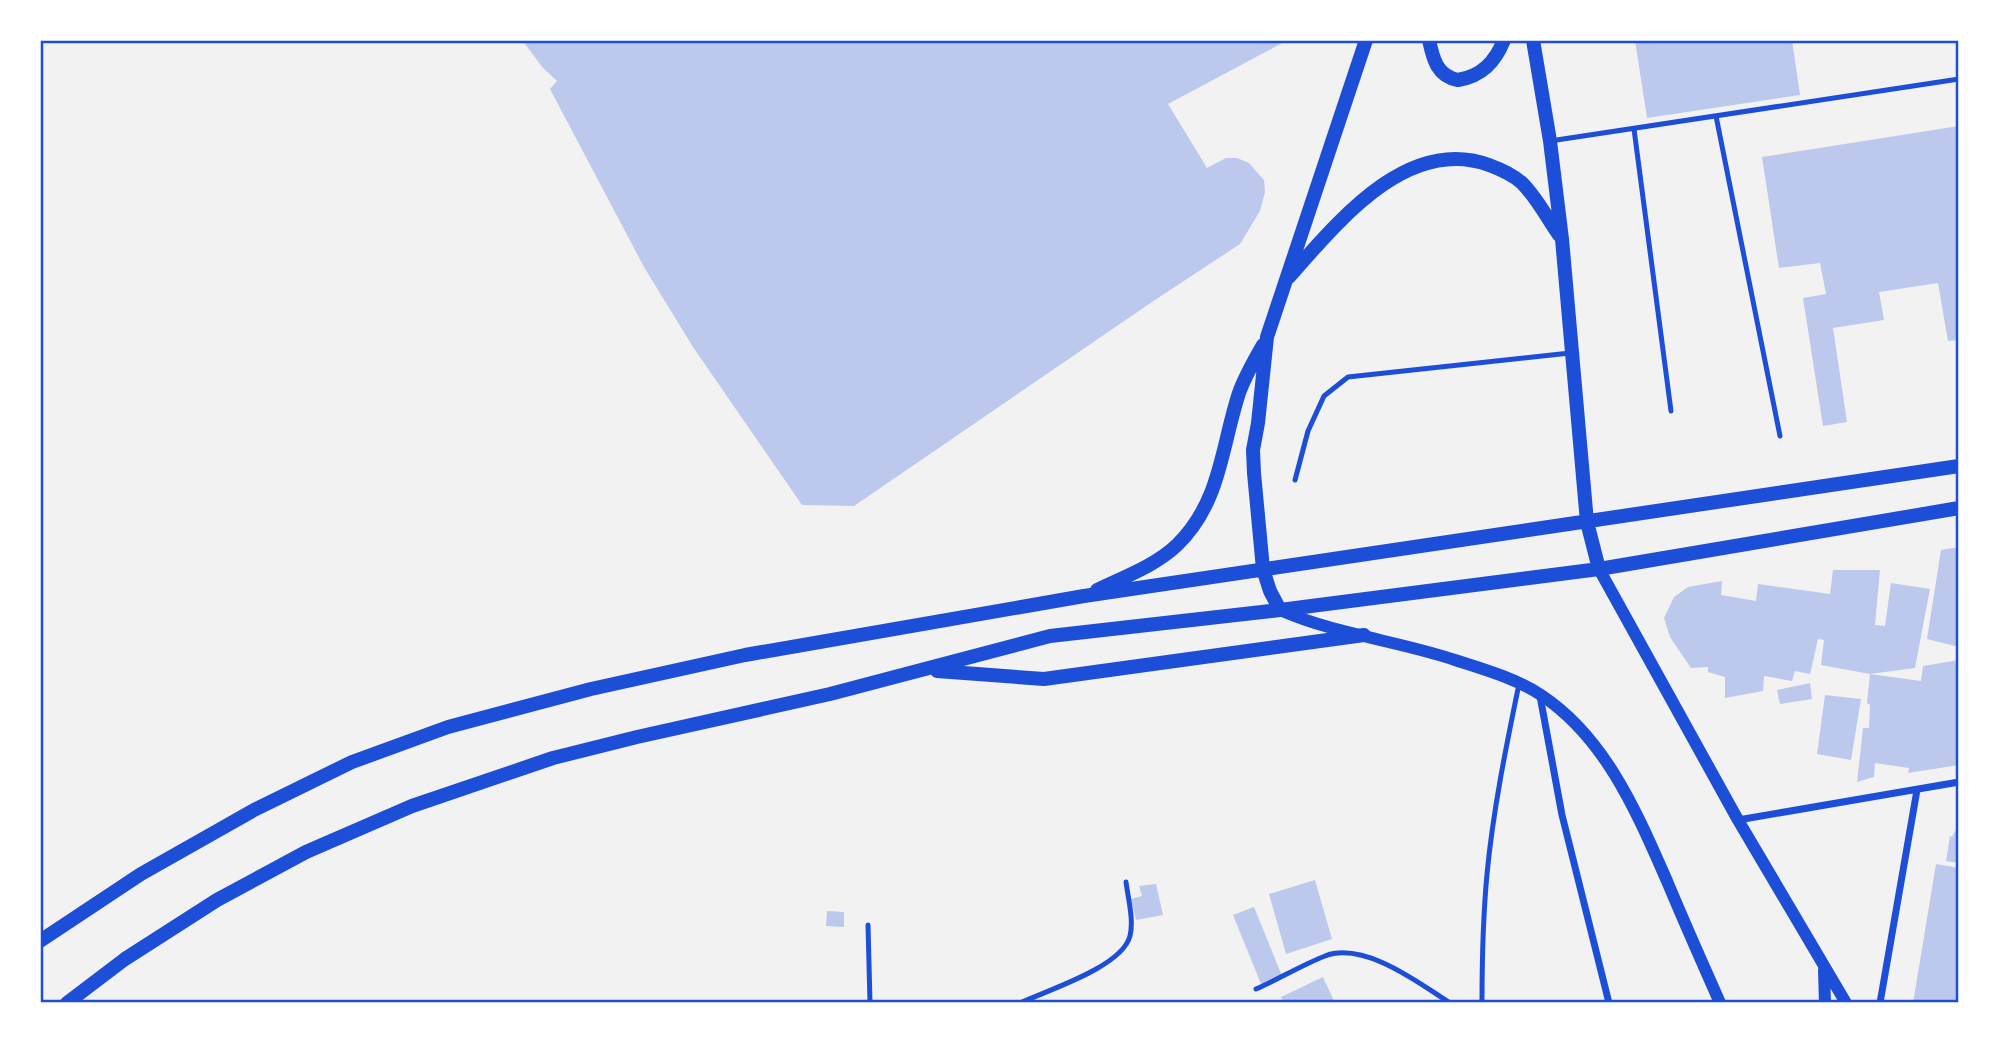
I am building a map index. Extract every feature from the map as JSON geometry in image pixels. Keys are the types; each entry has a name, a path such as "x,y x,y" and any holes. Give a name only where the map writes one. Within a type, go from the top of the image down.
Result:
{"main road":[{"path":"1280,610 1263,569 1253,450 1267,337 1366,40"},
{"path":"1429,40 1432,56 1440,71 1458,80 1479,74 1495,58 1504,40"},
{"path":"1534,40 1562,239 1587,522 1598,569"},
{"path":"1283,284 1326,236 1372,193 1416,166 1435,159 1476,161 1500,169 1520,181 1562,239"},
{"path":"1084,596 1159,558 1176,545 1196,522 1219,476 1230,424 1244,380 1267,337"},
{"path":"40,942 141,874 254,810 352,762 448,727 591,689 745,655 1084,596 1959,466"},
{"path":"66,1003 125,959 217,900 306,852 412,806 553,758 830,695 1051,636 1598,569 1959,508"},
{"path":"925,670 1044,679 1364,635"}],"street":[{"path":"1598,569 1738,820 1846,1003"},
{"path":"1280,610 1326,627 1457,660 1519,684 1560,709 1587,734 1622,785 1720,1003"},
{"path":"1539,694 1562,815 1609,1003"},
{"path":"1738,820 1959,782"},
{"path":"1880,1003 1917,790"},
{"path":"1823,967 1825,1003"}],"lane":[{"path":"1550,141 1959,79"},
{"path":"1716,116 1780,436"},
{"path":"1634,129 1671,411"},
{"path":"1295,480 1308,431 1324,396 1348,377 1572,353"},
{"path":"1482,1003 1482,939 1487,871 1504,754 1519,684"},
{"path":"1020,1003 1107,963 1124,948 1131,929 1126,882"},
{"path":"868,925 870,1003"},
{"path":"1256,989 1327,955 1341,953 1368,957 1384,963 1450,1003"}],"building":[{"path":"522,40 1288,40 1168,104 1207,168 1226,158 1237,158 1249,163 1264,180 1265,192 1260,211 1240,244 854,506 802,505 693,347 644,267 550,89 557,81 543,68"},
{"path":"1635,40 1792,40 1800,95 1647,118"},
{"path":"1959,126 1959,340 1948,341 1938,283 1879,292 1884,320 1833,328 1847,422 1823,426 1803,298 1826,294 1820,263 1779,268 1762,157"},
{"path":"1959,547 1959,647 1927,639 1941,550"},
{"path":"1833,570 1880,570 1875,625 1885,626 1891,583 1930,589 1915,668 1870,674 1821,665 1824,640 1818,639 1810,674 1795,671 1792,681 1764,676 1763,691 1725,698 1725,677 1708,672 1708,667 1691,668 1670,637 1664,618 1674,597 1688,587 1722,581 1721,595 1756,601 1758,584 1830,594"},
{"path":"1959,660 1959,765 1908,773 1909,768 1875,763 1874,777 1857,782 1863,728 1869,728 1870,705 1867,703 1870,674 1921,681 1923,666"},
{"path":"1810,683 1812,699 1780,704 1777,690"},
{"path":"1825,695 1861,699 1851,760 1817,754"},
{"path":"1959,824 1959,863 1946,861 1950,836 1952,837"},
{"path":"1936,864 1959,868 1959,1003 1913,1003"},
{"path":"1315,880 1332,939 1286,954 1269,894"},
{"path":"1156,884 1163,915 1136,920 1131,899 1142,896 1139,886"},
{"path":"1254,907 1282,976 1261,984 1233,915"},
{"path":"827,911 844,912 844,927 826,926"},
{"path":"1323,977 1335,1003 1284,1003 1281,997"}]}
